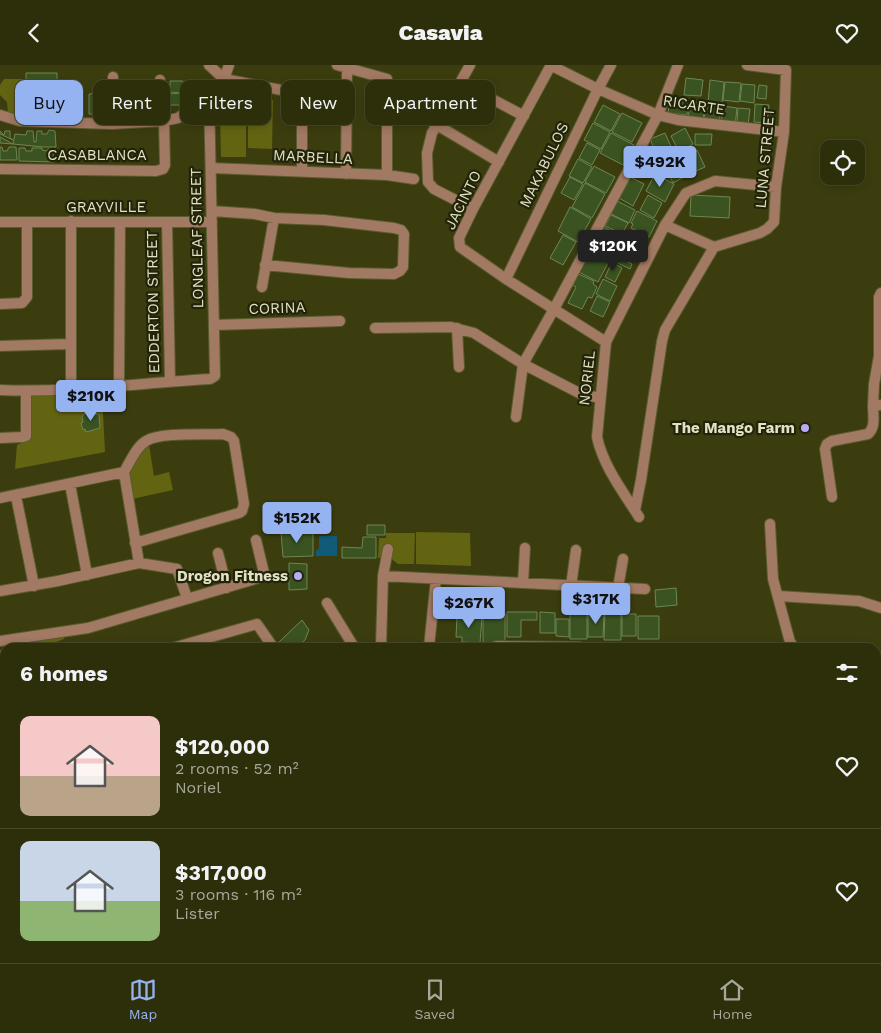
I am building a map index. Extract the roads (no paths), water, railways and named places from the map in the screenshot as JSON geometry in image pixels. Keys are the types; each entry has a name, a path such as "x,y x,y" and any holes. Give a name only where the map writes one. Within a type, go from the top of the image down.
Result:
{"street":[{"path":"209,65 224,79 302,94 302,172"},
{"path":"224,79 229,65"},
{"path":"337,65 387,79 387,175"},
{"path":"463,80 470,65"},
{"name":"RICARTE","path":"551,65 598,89 658,115 678,120 784,132"},
{"name":"JACINTO","path":"551,65 473,209 459,238 460,247 506,279 606,342"},
{"name":"MAKABULOS","path":"506,279 611,65"},
{"path":"516,417 523,365 658,115 678,65"},
{"name":"LUNA STREET","path":"714,247 760,233 768,229 774,222 776,187 784,132 786,69 747,65"},
{"path":"346,174 347,68"},
{"path":"495,101 524,116"},
{"path":"0,115 20,121 93,123"},
{"name":"CASABLANCA","path":"0,169 159,170 165,165 164,125"},
{"name":"LONGLEAF STREET","path":"170,381 213,378 216,373 210,125"},
{"path":"473,209 434,189 428,182 427,153 432,133 437,125 499,161"},
{"name":"MARBELLA","path":"211,168 387,175 414,179"},
{"name":"NORIEL","path":"714,247 665,330 637,513 615,478 599,446 597,437 606,342 665,225 686,193 715,181 776,187"},
{"path":"212,211 255,214 274,218 324,219 394,228 404,234 403,267 394,274 349,273 265,265"},
{"path":"262,287 274,218"},
{"path":"70,221 70,389"},
{"name":"GRAYVILLE","path":"0,222 212,222"},
{"path":"0,304 22,303 27,297 28,222"},
{"path":"119,387 120,222"},
{"name":"EDDERTON STREET","path":"166,222 170,381"},
{"path":"665,225 714,247"},
{"path":"832,497 825,449 827,444 832,441 868,434 873,428 877,405 874,384 880,356 879,297 881,293"},
{"name":"CORINA","path":"214,325 340,321"},
{"path":"375,328 457,328 474,333 523,365 580,394 600,398"},
{"path":"457,328 459,367"},
{"path":"0,346 69,344"},
{"path":"0,390 26,391 119,387 170,381"},
{"path":"0,438 26,436 26,391"},
{"path":"135,543 242,511 244,504 234,441 231,437 223,434 156,436 145,441 138,449 124,472 138,563"},
{"path":"0,498 124,472"},
{"path":"70,484 87,575"},
{"path":"16,496 34,586"},
{"path":"770,524 773,579 791,643"},
{"path":"0,641 88,628 262,577 264,573 256,540"},
{"path":"523,583 525,548"},
{"path":"382,643 383,576 388,549"},
{"path":"572,586 576,550"},
{"path":"218,553 226,587"},
{"path":"618,588 623,559"},
{"path":"0,591 34,586 138,563 177,569 188,598"},
{"path":"383,576 645,589"},
{"path":"429,643 436,579"},
{"path":"778,596 858,601 881,608"},
{"path":"326,603 351,643"},
{"path":"190,643 257,624 270,643"}],"water":[{"path":"319,536 337,536 337,556 316,556 316,550 319,549"}],"place":[{"name":"The Mango Farm","path":"805,428"},
{"name":"Drogon Fitness","path":"298,576"}]}
